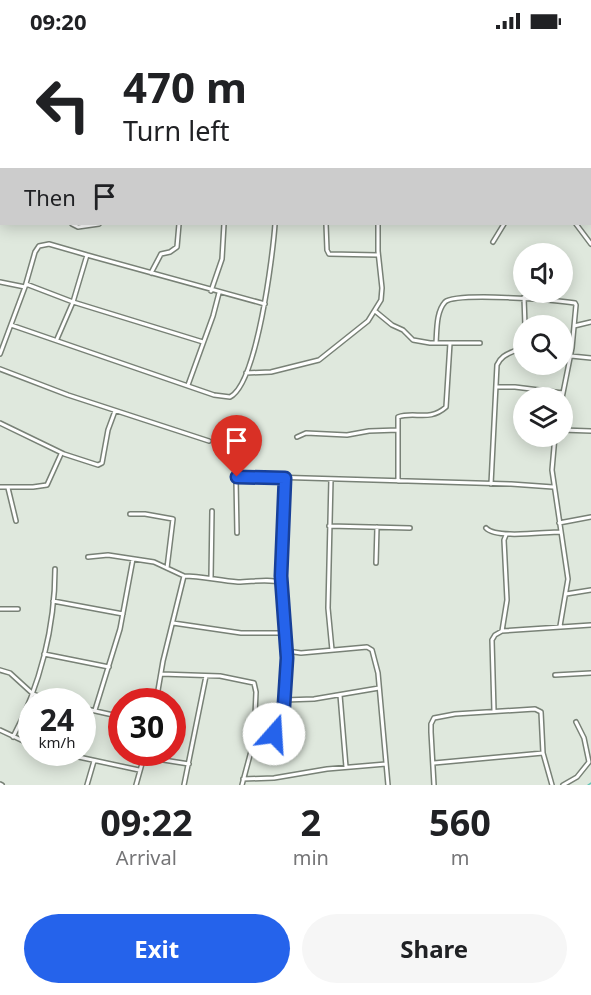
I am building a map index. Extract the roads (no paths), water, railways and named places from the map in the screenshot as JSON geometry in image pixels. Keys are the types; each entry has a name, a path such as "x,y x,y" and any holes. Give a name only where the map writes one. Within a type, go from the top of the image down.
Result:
{"street":[{"path":"74,225 78,227 92,225"},
{"path":"151,273 161,254 177,247 179,225"},
{"path":"211,291 222,259 224,225"},
{"path":"11,325 214,395 230,398 237,393 246,373 265,304 274,244 274,225"},
{"path":"326,225 329,254 378,255"},
{"path":"246,373 271,372 319,360 368,321 381,300 378,225"},
{"path":"493,242 503,225"},
{"path":"577,225 591,244"},
{"path":"0,354 35,252 43,244 265,304"},
{"path":"57,339 73,302 87,255"},
{"path":"0,282 25,286 203,342"},
{"path":"188,385 219,293"},
{"path":"436,343 439,316 445,302 450,299 513,297"},
{"path":"573,303 576,306 573,336"},
{"path":"375,311 392,325 403,330 410,338 436,343 480,343"},
{"path":"574,326 591,322"},
{"path":"398,481 397,420 400,416 424,417 446,407 450,343"},
{"path":"492,484 499,360 504,354 513,351"},
{"path":"573,356 591,358"},
{"path":"0,369 209,441"},
{"path":"496,387 513,387"},
{"path":"0,423 62,453 101,465 108,430 115,410"},
{"path":"297,437 306,433 347,435 369,431 398,430"},
{"path":"573,430 591,431"},
{"path":"554,447 552,465 554,487 568,579 560,626"},
{"path":"0,488 47,485 62,453"},
{"path":"237,533 237,477 554,487"},
{"path":"255,740 279,730 283,720 287,658 281,576 285,478"},
{"path":"331,479 328,608 332,650"},
{"path":"8,488 16,521"},
{"path":"211,578 212,511"},
{"path":"130,514 173,519 167,568"},
{"path":"559,522 591,517"},
{"path":"330,526 410,528"},
{"path":"376,563 377,527"},
{"path":"486,528 490,532 506,535 560,532"},
{"path":"502,631 507,600 504,540 506,535"},
{"path":"88,557 108,555 154,562 184,576 238,582 274,580 282,583"},
{"path":"96,707 123,615 132,559"},
{"path":"35,688 44,654 53,600 55,569"},
{"path":"158,688 184,576"},
{"path":"274,580 281,576"},
{"path":"566,594 591,590"},
{"path":"53,600 123,615"},
{"path":"0,609 18,609"},
{"path":"172,623 241,633 285,633"},
{"path":"494,711 492,640 495,635 502,631 591,625"},
{"path":"286,650 295,653 370,648 375,655 388,785"},
{"path":"287,658 295,653"},
{"path":"44,654 109,667"},
{"path":"0,670 10,673 26,688"},
{"path":"555,675 591,673"},
{"path":"161,674 206,676 250,682 255,685 255,740 242,785"},
{"path":"184,785 206,676"},
{"path":"284,700 340,695 379,688"},
{"path":"340,695 346,767"},
{"path":"434,785 431,724 434,718 455,714 535,709 540,710 543,753 552,785"},
{"path":"563,785 578,777 589,762 584,738 576,722"},
{"path":"13,737 18,727"},
{"path":"0,730 18,739"},
{"path":"434,763 543,753"},
{"path":"96,760 139,770"},
{"path":"243,779 274,778 308,771 386,764"},
{"path":"87,785 92,766"},
{"path":"136,785 140,766"}]}
